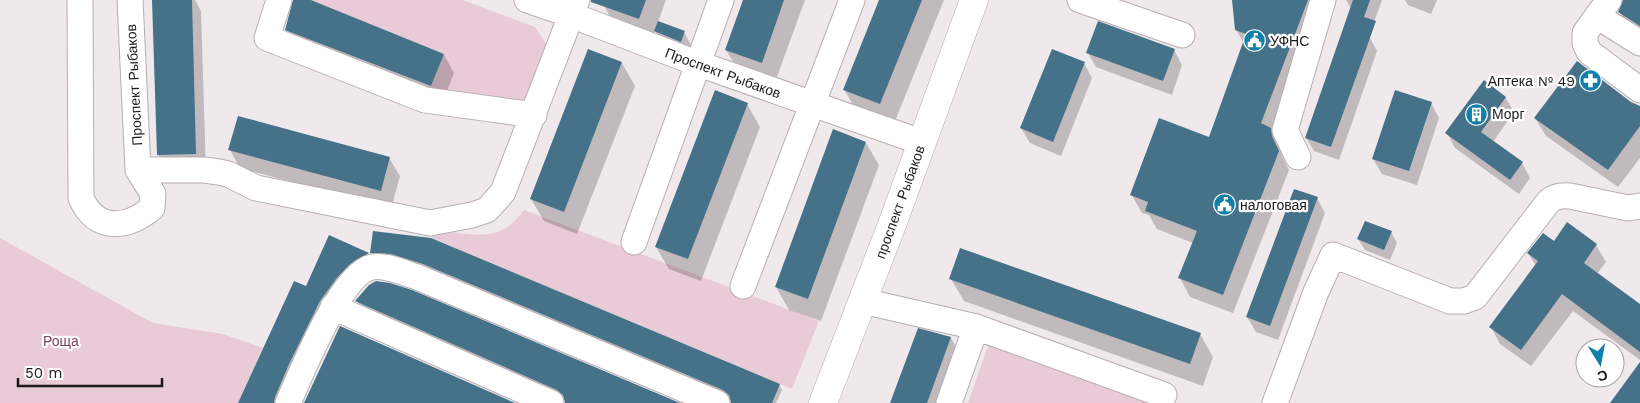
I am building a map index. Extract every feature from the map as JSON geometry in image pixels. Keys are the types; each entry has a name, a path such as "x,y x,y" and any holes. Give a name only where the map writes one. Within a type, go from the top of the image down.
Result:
{"main road":[{"name":"проспект Рыбаков","path":"823,403 893,222 974,0"}],"street":[{"path":"80,0 80,191 81,198 89,212 104,223 113,224 133,220 152,208 153,194 138,170"},
{"name":"Проспект Рыбаков","path":"130,0 138,170"},
{"path":"279,0 267,38 425,100 534,115"},
{"name":"Проспект Рыбаков","path":"526,0 574,7 698,64 922,142"},
{"path":"634,242 721,0"},
{"path":"743,286 852,0"},
{"path":"1080,0 1182,35"},
{"path":"1298,157 1285,130 1323,0"},
{"path":"138,170 204,170 219,172 228,174 256,188 430,223 488,210 503,192 574,7"},
{"path":"1640,43 1603,8 1584,33 1585,43 1589,52 1640,90"},
{"path":"1275,403 1316,292 1333,256 1450,301 1464,301 1475,297 1552,198 1563,195 1628,208 1640,206"},
{"path":"288,403 333,307 357,275 365,269 375,267 390,269 417,277 717,403"},
{"path":"863,301 976,327 1164,395"},
{"path":"333,307 550,403"},
{"path":"949,403 976,327"}],"green space":[{"path":"311,0 463,0 535,27 545,42 545,50 525,101 516,102 430,89 444,54"},
{"path":"524,210 819,321 792,389 431,238 439,231 475,235 496,232 506,228 515,221"},
{"name":"Роща","path":"0,238 153,323 223,334 263,348 238,403 0,403"},
{"path":"990,340 1154,403 968,403"}],"building":[{"path":"152,0 192,0 196,154 157,155"},
{"path":"293,0 311,0 444,54 431,86 285,30"},
{"path":"591,0 646,0 639,19 591,2"},
{"path":"743,0 784,0 762,63 725,50"},
{"path":"879,0 922,0 880,104 843,90"},
{"path":"1232,0 1308,0 1261,123 1271,128 1272,136 1279,151 1223,295 1178,278 1197,231 1145,211 1148,202 1130,195 1159,118 1209,137 1246,34 1235,30"},
{"path":"1353,0 1370,0 1364,17 1376,21 1331,147 1305,138"},
{"path":"1623,0 1640,0 1640,26 1618,12"},
{"path":"658,21 685,31 681,42 654,31"},
{"path":"1098,21 1175,49 1163,81 1086,53"},
{"path":"588,49 622,62 564,212 530,199"},
{"path":"1052,49 1085,62 1053,142 1020,128"},
{"path":"1577,61 1631,102 1640,106 1640,126 1608,170 1534,118"},
{"name":"Морг","path":"1484,80 1506,97 1481,132 1523,162 1510,180 1445,133"},
{"path":"715,90 748,103 688,259 655,247"},
{"path":"1395,90 1432,102 1409,171 1372,159"},
{"path":"238,116 390,157 381,191 228,150"},
{"path":"833,129 866,142 808,299 775,287"},
{"path":"1294,189 1318,197 1270,326 1246,317"},
{"path":"1365,221 1392,231 1384,250 1357,239"},
{"path":"1567,222 1597,244 1584,263 1640,304 1640,352 1625,341 1625,338 1621,338 1562,294 1521,350 1489,327 1538,261 1527,253 1543,233 1554,241"},
{"path":"373,231 431,238 780,384 772,403 731,403 729,395 723,390 423,264 391,254 370,253"},
{"path":"329,235 369,253 350,264 320,301 289,364 274,403 238,403 294,281 306,286"},
{"path":"960,248 1201,333 1190,364 949,279"},
{"path":"376,281 412,290 680,403 565,403 563,395 557,390 355,301 369,285"},
{"path":"340,326 515,403 304,403"},
{"path":"918,328 951,337 927,403 890,403"},
{"path":"1640,362 1640,403 1610,403 1621,388 1625,388 1625,382"}],"place":[{"name":"УФНС","path":"1254,41"},
{"name":"Аптека № 49","path":"1591,81"},
{"name":"Морг","path":"1476,114"},
{"name":"налоговая","path":"1224,205"}]}
